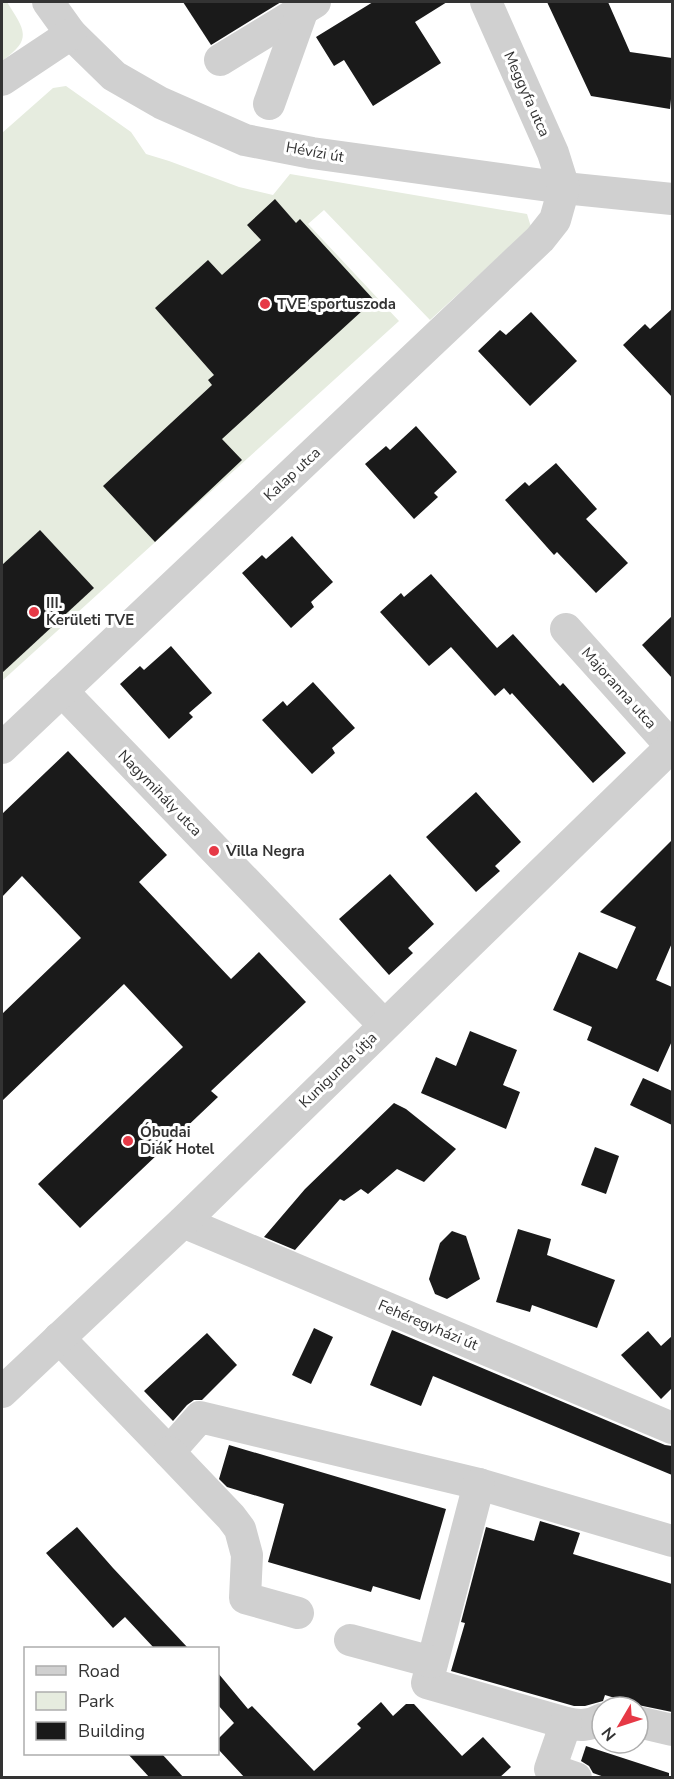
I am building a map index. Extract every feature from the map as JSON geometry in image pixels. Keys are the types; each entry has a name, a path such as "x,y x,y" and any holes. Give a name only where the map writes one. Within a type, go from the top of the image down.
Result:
{"street":[{"name":"Hévízi út","path":"48,2 71,34 114,76 161,103 245,140 312,153 564,188 672,199"},
{"name":"Meggyfa utca","path":"486,2 553,153 564,188"},
{"path":"220,60 309,5"},
{"path":"269,104 309,5"},
{"path":"2,80 71,34"},
{"name":"Kalap utca","path":"2,748 540,239 555,220 564,188"},
{"name":"Majoranna utca","path":"566,629 669,755"},
{"name":"Nagymihály utca","path":"62,691 384,1025"},
{"name":"Kunigunda útja","path":"6,1377 59,1338 183,1222 384,1025 669,755"},
{"name":"Fehéregyházi út","path":"183,1222 672,1428"},
{"path":"59,1338 240,1529 247,1555 245,1598 298,1613"},
{"path":"169,1452 200,1417 479,1484 672,1541"},
{"path":"479,1484 427,1683 566,1724 590,1724"},
{"path":"350,1640 432,1662"},
{"path":"566,1724 550,1769 576,1778"},
{"path":"650,1725 672,1730"}],"green space":[{"path":"2,2 7,2 23,34 18,47 2,61"},
{"path":"66,86 131,132 146,154 239,187 273,195 290,174 527,214 531,227 430,320 324,210 308,224 399,321 2,681 2,133 53,88"}],"building":[{"path":"183,2 281,2 211,45"},
{"path":"373,2 447,2 415,22 441,63 373,106 344,60 334,66 316,37"},
{"path":"547,2 608,2 630,52 672,58 670,109 591,96"},
{"name":"TVE sportuszoda","path":"275,199 296,223 300,219 374,300 222,439 242,460 155,542 103,486 212,385 208,380 214,375 155,308 208,260 222,275 261,240 247,225"},
{"path":"672,309 672,397 623,345 645,324 650,329"},
{"path":"531,312 577,361 530,406 478,351 500,330 506,335"},
{"path":"416,426 457,472 434,493 438,497 414,519 365,464 386,446 390,450"},
{"path":"556,463 597,509 586,519 628,563 596,593 557,552 554,555 505,500 525,482 529,486"},
{"name":"III. Kerületi TVE","path":"40,530 94,588 2,673 2,565"},
{"path":"292,536 333,582 311,602 314,607 291,628 242,573 262,555 266,559"},
{"path":"431,574 497,648 513,634 560,686 563,683 626,753 593,783 512,693 510,695 504,688 495,696 451,647 429,666 380,612 401,593 404,597"},
{"path":"672,616 672,678 642,645"},
{"path":"171,646 212,693 189,713 193,717 169,739 120,684 140,666 144,670"},
{"path":"313,682 355,728 332,748 335,753 312,774 262,720 283,701 287,706"},
{"path":"68,751 167,855 139,882 231,979 259,952 306,1002 211,1091 218,1097 80,1228 38,1184 183,1047 124,984 2,1101 2,1014 81,938 22,876 2,897 2,814"},
{"path":"476,792 521,842 495,866 500,871 476,892 426,837"},
{"path":"672,840 672,943 656,980 672,987 672,1041 658,1072 587,1040 592,1027 553,1010 579,952 617,969 636,927 600,912"},
{"path":"390,874 434,924 408,948 413,953 389,975 339,919"},
{"path":"470,1031 517,1050 503,1085 520,1092 506,1129 421,1093 436,1057 456,1066"},
{"path":"643,1078 672,1091 672,1125 630,1105"},
{"path":"394,1103 406,1109 456,1149 424,1182 397,1169 368,1194 361,1189 344,1201 340,1199 295,1250 264,1237 305,1189"},
{"path":"595,1147 619,1156 606,1194 581,1185"},
{"path":"518,1229 551,1239 547,1255 615,1280 597,1328 532,1305 530,1312 496,1302"},
{"path":"452,1231 466,1236 480,1279 447,1299 435,1294 429,1279 440,1243"},
{"path":"314,1328 333,1337 311,1384 292,1375"},
{"path":"392,1330 672,1446 672,1475 433,1376 421,1406 370,1385"},
{"path":"648,1331 661,1346 672,1336 672,1388 661,1399 621,1355"},
{"path":"207,1333 237,1365 202,1400 194,1400 187,1405 173,1421 144,1391"},
{"path":"229,1445 446,1509 420,1600 373,1586 371,1592 268,1562 284,1504 227,1487 219,1479"},
{"path":"540,1521 580,1533 573,1554 672,1584 672,1712 650,1707 650,1695 590,1695 590,1705 574,1706 451,1671 465,1623 461,1622 486,1527 534,1541"},
{"path":"77,1527 187,1647 153,1647 125,1617 113,1628 46,1553"},
{"path":"219,1674 248,1709 252,1706 314,1771 361,1728 357,1724 381,1702 393,1716 406,1704 414,1704 462,1756 483,1737 511,1767 499,1778 245,1778 219,1750 219,1738 234,1723 219,1706"},
{"path":"586,1746 590,1747 590,1755 614,1755 669,1773 669,1778 607,1778 593,1773 589,1766 581,1761"},
{"path":"129,1755 163,1755 184,1778 150,1778"}],"place":[{"name":"TVE sportuszoda","path":"265,304"},
{"name":"III. Kerületi TVE","path":"34,612"},
{"name":"Villa Negra","path":"214,851"},
{"name":"Óbudai Diák Hotel","path":"128,1141"}]}
